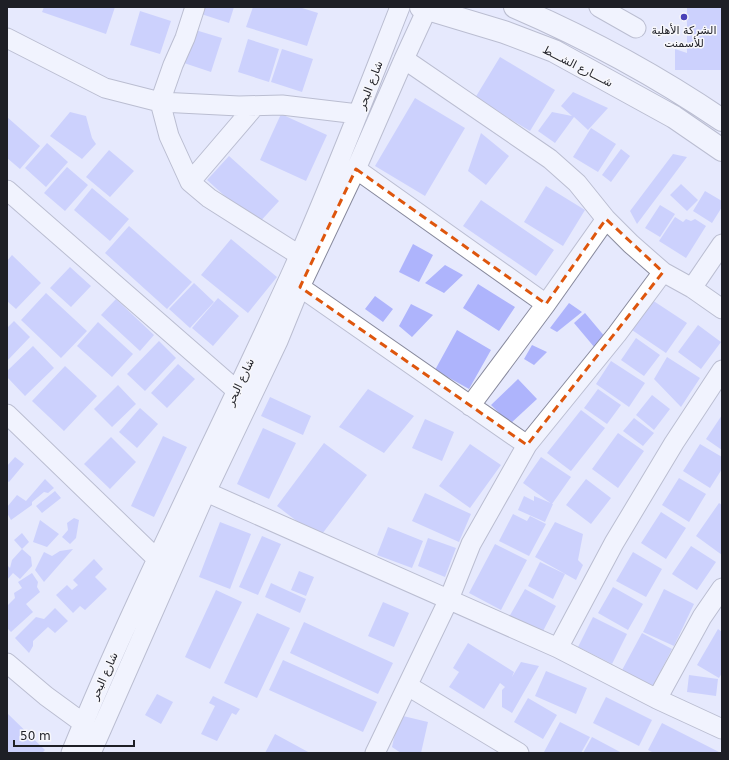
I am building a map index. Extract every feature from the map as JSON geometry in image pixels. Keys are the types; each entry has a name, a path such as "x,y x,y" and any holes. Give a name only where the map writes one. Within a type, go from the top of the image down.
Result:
{"main road":[{"path":"515,7 560,27 620,59 687,96 722,120"},
{"name":"شــــارع الشـــط","path":"425,8 504,32 554,51 674,117 722,150"}],"street":[{"path":"195,7 185,38 173,65 160,102 169,136 190,182 210,198 299,254"},
{"name":"شارع البحر","path":"91,753 199,489 236,390 299,254 358,114 400,7"},
{"path":"599,7 636,28"},
{"name":"شارع البحر","path":"71,753 157,559 199,489 278,341 300,287 356,169 425,8"},
{"path":"7,38 106,88 160,102 255,106 282,105 358,114"},
{"path":"404,59 550,160 577,183 606,219 631,244 663,272 692,288 722,309"},
{"path":"190,182 255,106"},
{"path":"356,169 546,304"},
{"path":"7,190 236,390"},
{"path":"470,406 546,304 606,219"},
{"path":"692,288 722,244"},
{"path":"375,753 449,599 471,544 527,445 617,334 663,272"},
{"path":"300,287 527,445"},
{"path":"558,648 618,536 674,443 722,370"},
{"path":"7,414 157,559"},
{"path":"199,489 558,648 657,699 722,729"},
{"path":"657,699 702,617 722,588"},
{"path":"7,663 46,696 84,723"},
{"path":"408,686 519,753"}],"highlighted area":[{"path":"356,169 546,304 606,219 663,272 527,445 300,287"}],"building":[{"path":"44,7 115,7 106,34 42,12"},
{"path":"200,7 234,7 229,23 198,13"},
{"path":"253,7 299,7 318,13 307,46 246,27"},
{"path":"687,7 722,7 722,70 675,70 675,49 687,53"},
{"path":"140,11 171,21 160,54 130,45"},
{"path":"192,29 222,38 211,72 181,62"},
{"path":"248,39 279,49 269,82 238,72"},
{"path":"282,49 313,59 302,92 271,82"},
{"path":"500,57 555,90 530,131 475,98"},
{"path":"573,92 608,108 588,130 574,117 555,143 538,131 552,112 572,116 561,106"},
{"path":"415,98 465,128 425,196 375,166"},
{"path":"70,112 86,116 92,138 96,144 82,159 50,136"},
{"path":"281,114 327,135 306,181 260,160"},
{"path":"7,117 40,146 20,169 7,158"},
{"path":"591,128 616,144 598,172 573,157"},
{"path":"481,133 509,156 486,185 468,171"},
{"path":"47,143 68,162 46,187 25,168"},
{"path":"621,149 630,156 611,182 602,175"},
{"path":"109,150 134,171 110,197 86,177"},
{"path":"673,154 687,157 637,224 630,211"},
{"path":"229,156 279,201 257,225 207,180"},
{"path":"67,167 88,185 65,211 44,193"},
{"path":"681,184 698,200 687,211 670,195"},
{"path":"546,186 585,210 563,246 524,222"},
{"path":"92,188 129,219 110,241 74,210"},
{"path":"705,191 722,201 722,207 712,223 693,211"},
{"path":"481,200 554,250 536,276 463,226"},
{"path":"660,205 675,214 660,237 645,228"},
{"path":"675,217 683,222 686,219 691,221 695,219 706,226 686,258 659,241"},
{"path":"129,226 192,282 167,309 105,253"},
{"path":"231,239 277,277 248,313 201,275"},
{"path":"413,244 433,255 419,282 399,272"},
{"path":"12,255 41,283 16,309 7,301 7,261"},
{"path":"445,265 463,275 444,293 425,283"},
{"path":"70,267 91,286 71,307 50,288"},
{"path":"194,283 214,302 190,328 169,309"},
{"path":"478,284 515,307 499,331 463,308"},
{"path":"46,293 87,331 61,358 21,320"},
{"path":"375,296 393,309 383,322 365,309"},
{"path":"218,298 239,316 213,346 192,328"},
{"path":"649,298 687,323 666,353 629,328"},
{"path":"116,299 154,335 140,351 101,315"},
{"path":"569,303 582,312 557,332 550,328"},
{"path":"411,304 433,315 412,337 399,326"},
{"path":"585,313 606,338 595,348 574,323"},
{"path":"14,321 30,337 7,361 7,328"},
{"path":"98,322 133,354 112,377 77,346"},
{"path":"698,325 721,342 701,369 678,352"},
{"path":"457,330 491,350 469,389 435,370"},
{"path":"636,338 660,355 644,376 621,360"},
{"path":"159,341 176,358 145,391 127,374"},
{"path":"532,345 547,352 534,365 524,359"},
{"path":"33,346 54,368 25,396 7,377 7,371"},
{"path":"667,357 700,378 681,407 654,379"},
{"path":"611,361 645,383 629,407 596,384"},
{"path":"178,364 195,379 167,408 151,393"},
{"path":"65,366 97,396 64,431 32,401"},
{"path":"518,379 537,399 510,424 491,405"},
{"path":"118,385 136,404 112,427 94,409"},
{"path":"368,389 414,416 384,453 339,427"},
{"path":"598,389 621,405 607,424 584,408"},
{"path":"652,395 670,409 654,430 636,415"},
{"path":"270,397 311,416 303,435 261,416"},
{"path":"140,408 158,424 137,448 119,432"},
{"path":"581,410 605,428 571,471 547,453"},
{"path":"722,415 722,450 706,439"},
{"path":"634,418 654,433 643,446 623,431"},
{"path":"425,419 454,432 442,461 412,448"},
{"path":"263,428 296,443 269,499 237,484"},
{"path":"618,433 644,451 618,488 592,469"},
{"path":"163,436 187,447 154,517 131,506"},
{"path":"111,437 136,462 110,489 84,464"},
{"path":"324,443 367,475 319,538 277,506"},
{"path":"470,444 501,465 470,508 439,486"},
{"path":"700,444 722,457 722,469 710,488 683,471"},
{"path":"15,457 24,464 9,482 7,481 7,466"},
{"path":"541,457 571,477 552,504 523,483"},
{"path":"679,478 706,494 689,522 662,505"},
{"path":"45,479 54,488 48,493 44,492 32,502 32,505 11,520 7,513 7,507 17,495 26,501"},
{"path":"586,479 611,498 591,524 566,505"},
{"path":"55,491 61,498 42,513 36,506"},
{"path":"425,493 471,514 459,542 412,521"},
{"path":"524,496 534,501 534,496 553,504 545,522 518,510"},
{"path":"719,503 722,505 722,555 696,536"},
{"path":"661,512 686,528 666,559 641,543"},
{"path":"513,514 527,521 530,516 546,524 529,556 499,541"},
{"path":"74,518 79,520 76,538 70,544 62,537 68,530 67,523"},
{"path":"40,520 59,534 47,547 33,542"},
{"path":"220,522 251,534 230,589 199,577"},
{"path":"555,522 583,534 578,560 583,565 576,580 535,557"},
{"path":"388,527 423,541 412,568 377,555"},
{"path":"22,533 29,542 22,549 14,540"},
{"path":"262,536 281,544 258,595 239,587"},
{"path":"428,538 456,548 445,577 418,566"},
{"path":"495,544 527,560 501,610 469,593"},
{"path":"691,546 716,562 697,590 672,574"},
{"path":"22,549 31,557 32,566 20,579 13,573 7,580 7,565 10,568 12,560"},
{"path":"73,549 44,582 35,570 44,552 52,556 60,551"},
{"path":"633,552 662,569 646,597 616,581"},
{"path":"94,559 103,569 95,577 107,589 85,610 80,606 73,613 56,595 67,585 72,590 78,585 73,580"},
{"path":"540,562 565,574 553,599 528,586"},
{"path":"299,571 314,577 306,596 291,590"},
{"path":"32,573 38,582 37,587 40,592 26,604 33,612 11,632 7,628 7,606 15,598 14,593 22,588 18,582"},
{"path":"271,583 306,599 300,613 265,597"},
{"path":"613,587 643,604 628,630 598,613"},
{"path":"525,589 556,606 541,635 509,617"},
{"path":"664,589 694,604 674,646 643,632"},
{"path":"216,590 242,602 210,669 185,657"},
{"path":"383,602 409,613 394,647 368,636"},
{"path":"55,608 68,621 55,633 48,627 33,641 33,646 29,653 15,638 36,617 44,619"},
{"path":"257,613 290,628 257,698 224,683"},
{"path":"593,617 627,634 612,664 578,647"},
{"path":"304,622 393,663 378,694 290,653"},
{"path":"718,629 722,632 722,673 719,678 697,665"},
{"path":"642,633 672,649 652,688 621,672"},
{"path":"468,643 514,672 512,677 521,662 539,666 512,713 502,707 502,690 505,687 500,683 484,709 449,687 459,672 453,668"},
{"path":"283,660 377,702 363,732 269,690"},
{"path":"546,671 587,688 576,714 535,696"},
{"path":"689,675 718,679 716,696 687,692"},
{"path":"157,694 173,702 161,724 145,715"},
{"path":"213,696 240,709 236,715 232,713 217,741 201,734 215,706 209,703"},
{"path":"606,697 652,720 639,746 593,723"},
{"path":"528,698 557,715 543,739 514,722"},
{"path":"7,713 45,750 42,753 7,753"},
{"path":"399,715 428,722 421,753 401,753 392,747"},
{"path":"560,722 590,737 581,753 544,752"},
{"path":"662,723 721,753 654,753 648,750"},
{"path":"275,734 310,753 265,753"},
{"path":"592,737 622,753 583,753"}],"place":[{"name":"الشركة الأهلية للأسمنت","path":"684,17"}]}
